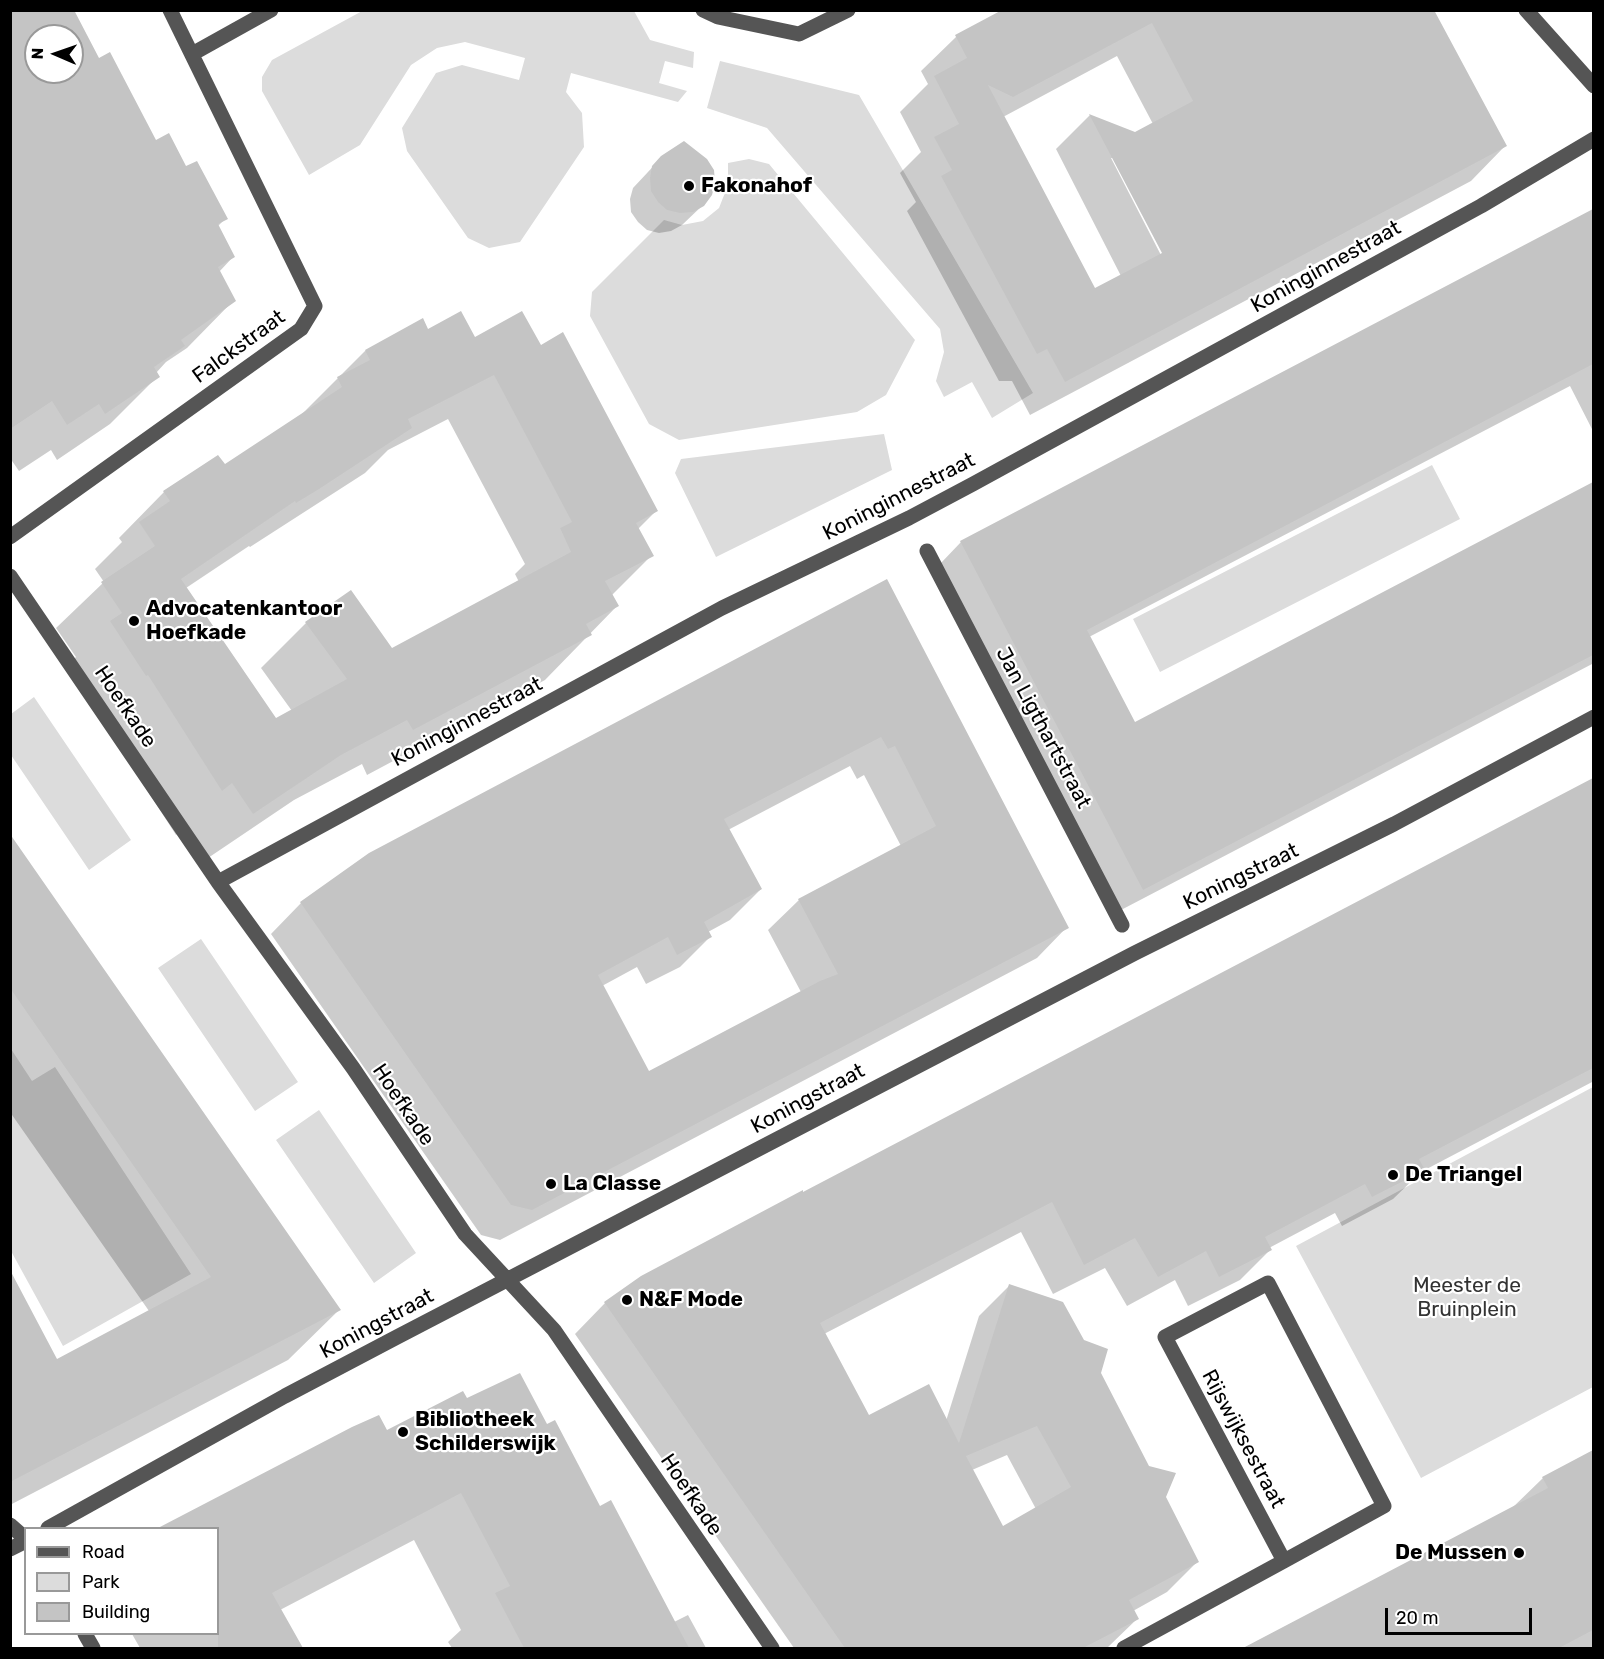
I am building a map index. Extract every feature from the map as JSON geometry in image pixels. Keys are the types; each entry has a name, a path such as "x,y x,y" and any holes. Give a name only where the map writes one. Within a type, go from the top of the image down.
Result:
{"street":[{"name":"Falckstraat","path":"10,537 301,329 315,306 170,10"},
{"path":"192,54 271,10"},
{"path":"703,10 718,16 799,34 848,10"},
{"path":"1527,10 1593,86"},
{"name":"Koninginnestraat","path":"218,882 722,608 909,518 1480,207 1593,140"},
{"name":"Jan Ligthartstraat","path":"927,551 1122,925"},
{"name":"Hoefkade","path":"10,576 218,882 353,1068 465,1234 554,1330 772,1648"},
{"name":"Koningstraat","path":"50,1527 285,1396 1135,953 1394,824 1593,717"},
{"name":"Rijswijksestraat","path":"1268,1282 1384,1506 1284,1561 1165,1337 1268,1282"},
{"path":"10,1525 24,1538"},
{"path":"10,1549 24,1541"},
{"path":"1124,1648 1284,1561"}],"green space":[{"path":"364,10 634,11 650,40 694,52 693,68 665,61 659,83 687,91 678,102 571,73 566,92 582,113 584,147 520,242 489,248 468,238 407,151 402,128 436,73 462,65 519,80 525,58 465,42 437,48 411,65 360,145 309,175 262,91 262,77 272,60"},
{"path":"720,61 859,95 1033,393 992,418 972,382 944,397 936,381 944,352 940,329 767,128 707,108"},
{"path":"749,159 769,164 915,340 886,395 857,412 679,440 649,424 590,316 592,292 664,220 682,225 703,221 719,208 728,185 728,163"},
{"path":"884,434 892,470 716,557 675,473 681,459"},
{"path":"1432,465 1460,519 1160,672 1133,619"},
{"path":"34,697 131,840 89,870 11,755 11,714"},
{"path":"201,939 298,1082 255,1111 158,968"},
{"path":"11,1049 32,1081 55,1067 191,1274 63,1346 11,1251"},
{"name":"Meester de Bruinplein","path":"1593,1087 1593,1387 1421,1478 1296,1246"},
{"path":"319,1110 416,1253 374,1283 276,1140"}],"building":[{"path":"10,10 74,10 81,24 24,24 24,84 84,84 84,29 99,58 110,52 156,140 169,133 186,166 197,161 228,219 218,224 235,257 218,267 236,301 181,340 185,346 154,367 160,377 105,414 99,404 67,425 52,401 10,429"},
{"path":"1002,10 1434,10 1507,146 1065,382 1047,349 1037,354 941,176 952,170 934,137 959,124 934,76 967,58 955,35","holes":["1152,23 1193,101 1135,132 1089,114 1162,253 1095,288 988,85 1013,97"]},
{"path":"684,141 707,159 714,170 715,183 712,195 704,206 693,212 680,213 667,210 658,202 651,191 650,178 652,166 661,156"},
{"path":"1593,209 1593,364 1087,630 1135,722 1593,482 1593,655 1143,890 960,541"},
{"path":"461,311 475,337 522,311 541,345 563,332 658,511 636,523 654,556 605,581 619,606 586,624 592,635 413,730 407,720 341,755 253,814 232,783 222,791 148,675 146,676 110,621 122,613 101,582 155,546 139,522 170,501 163,491 218,455 225,464 342,387 337,377 370,360 365,350 423,318 428,329","holes":["494,375 572,522 560,528 571,552 392,648 351,590 305,622 347,679 276,718 181,579 295,501 296,503 319,489 412,428 408,419"]},
{"path":"887,579 1069,928 532,1210 511,1205 300,902 369,853","holes":["881,737 888,749 895,746 936,826 798,899 838,974 820,981 649,1071 598,975 668,937 677,955 712,937 704,922 762,889 724,819"]},
{"path":"1593,778 1593,1068 1419,1159 1425,1170 1372,1197 1365,1184 1265,1237 1272,1250 1219,1277 1206,1251 1158,1277 1135,1238 1084,1265 1052,1202 820,1323 869,1415 929,1384 959,1443 1009,1284 1063,1302 1084,1340 1108,1349 1101,1373 1149,1466 1176,1473 1166,1497 1199,1562 1129,1600 1139,1619 1083,1648 845,1648 604,1302 641,1276 803,1190 803,1192","holes":["1037,1426 1071,1487 1003,1526 966,1456"]},
{"path":"10,834 341,1310 10,1482 10,1270 57,1359 211,1277 10,988"},
{"path":"520,1373 547,1424 555,1420 600,1506 611,1500 689,1648 524,1648 495,1593 510,1586 461,1493 272,1593 303,1648 218,1648 219,1527 160,1527 379,1415 387,1430 463,1391 467,1398"},
{"name":"De Mussen","path":"1593,1450 1593,1630 1559,1648 1243,1648 1548,1488 1542,1477"}],"place":[{"name":"Fakonahof","path":"689,186"},
{"name":"Advocatenkantoor Hoefkade","path":"134,621"},
{"name":"De Triangel","path":"1393,1175"},
{"name":"La Classe","path":"551,1184"},
{"name":"N&F Mode","path":"627,1300"},
{"name":"Bibliotheek Schilderswijk","path":"403,1432"},
{"name":"De Mussen","path":"1519,1553"}]}
